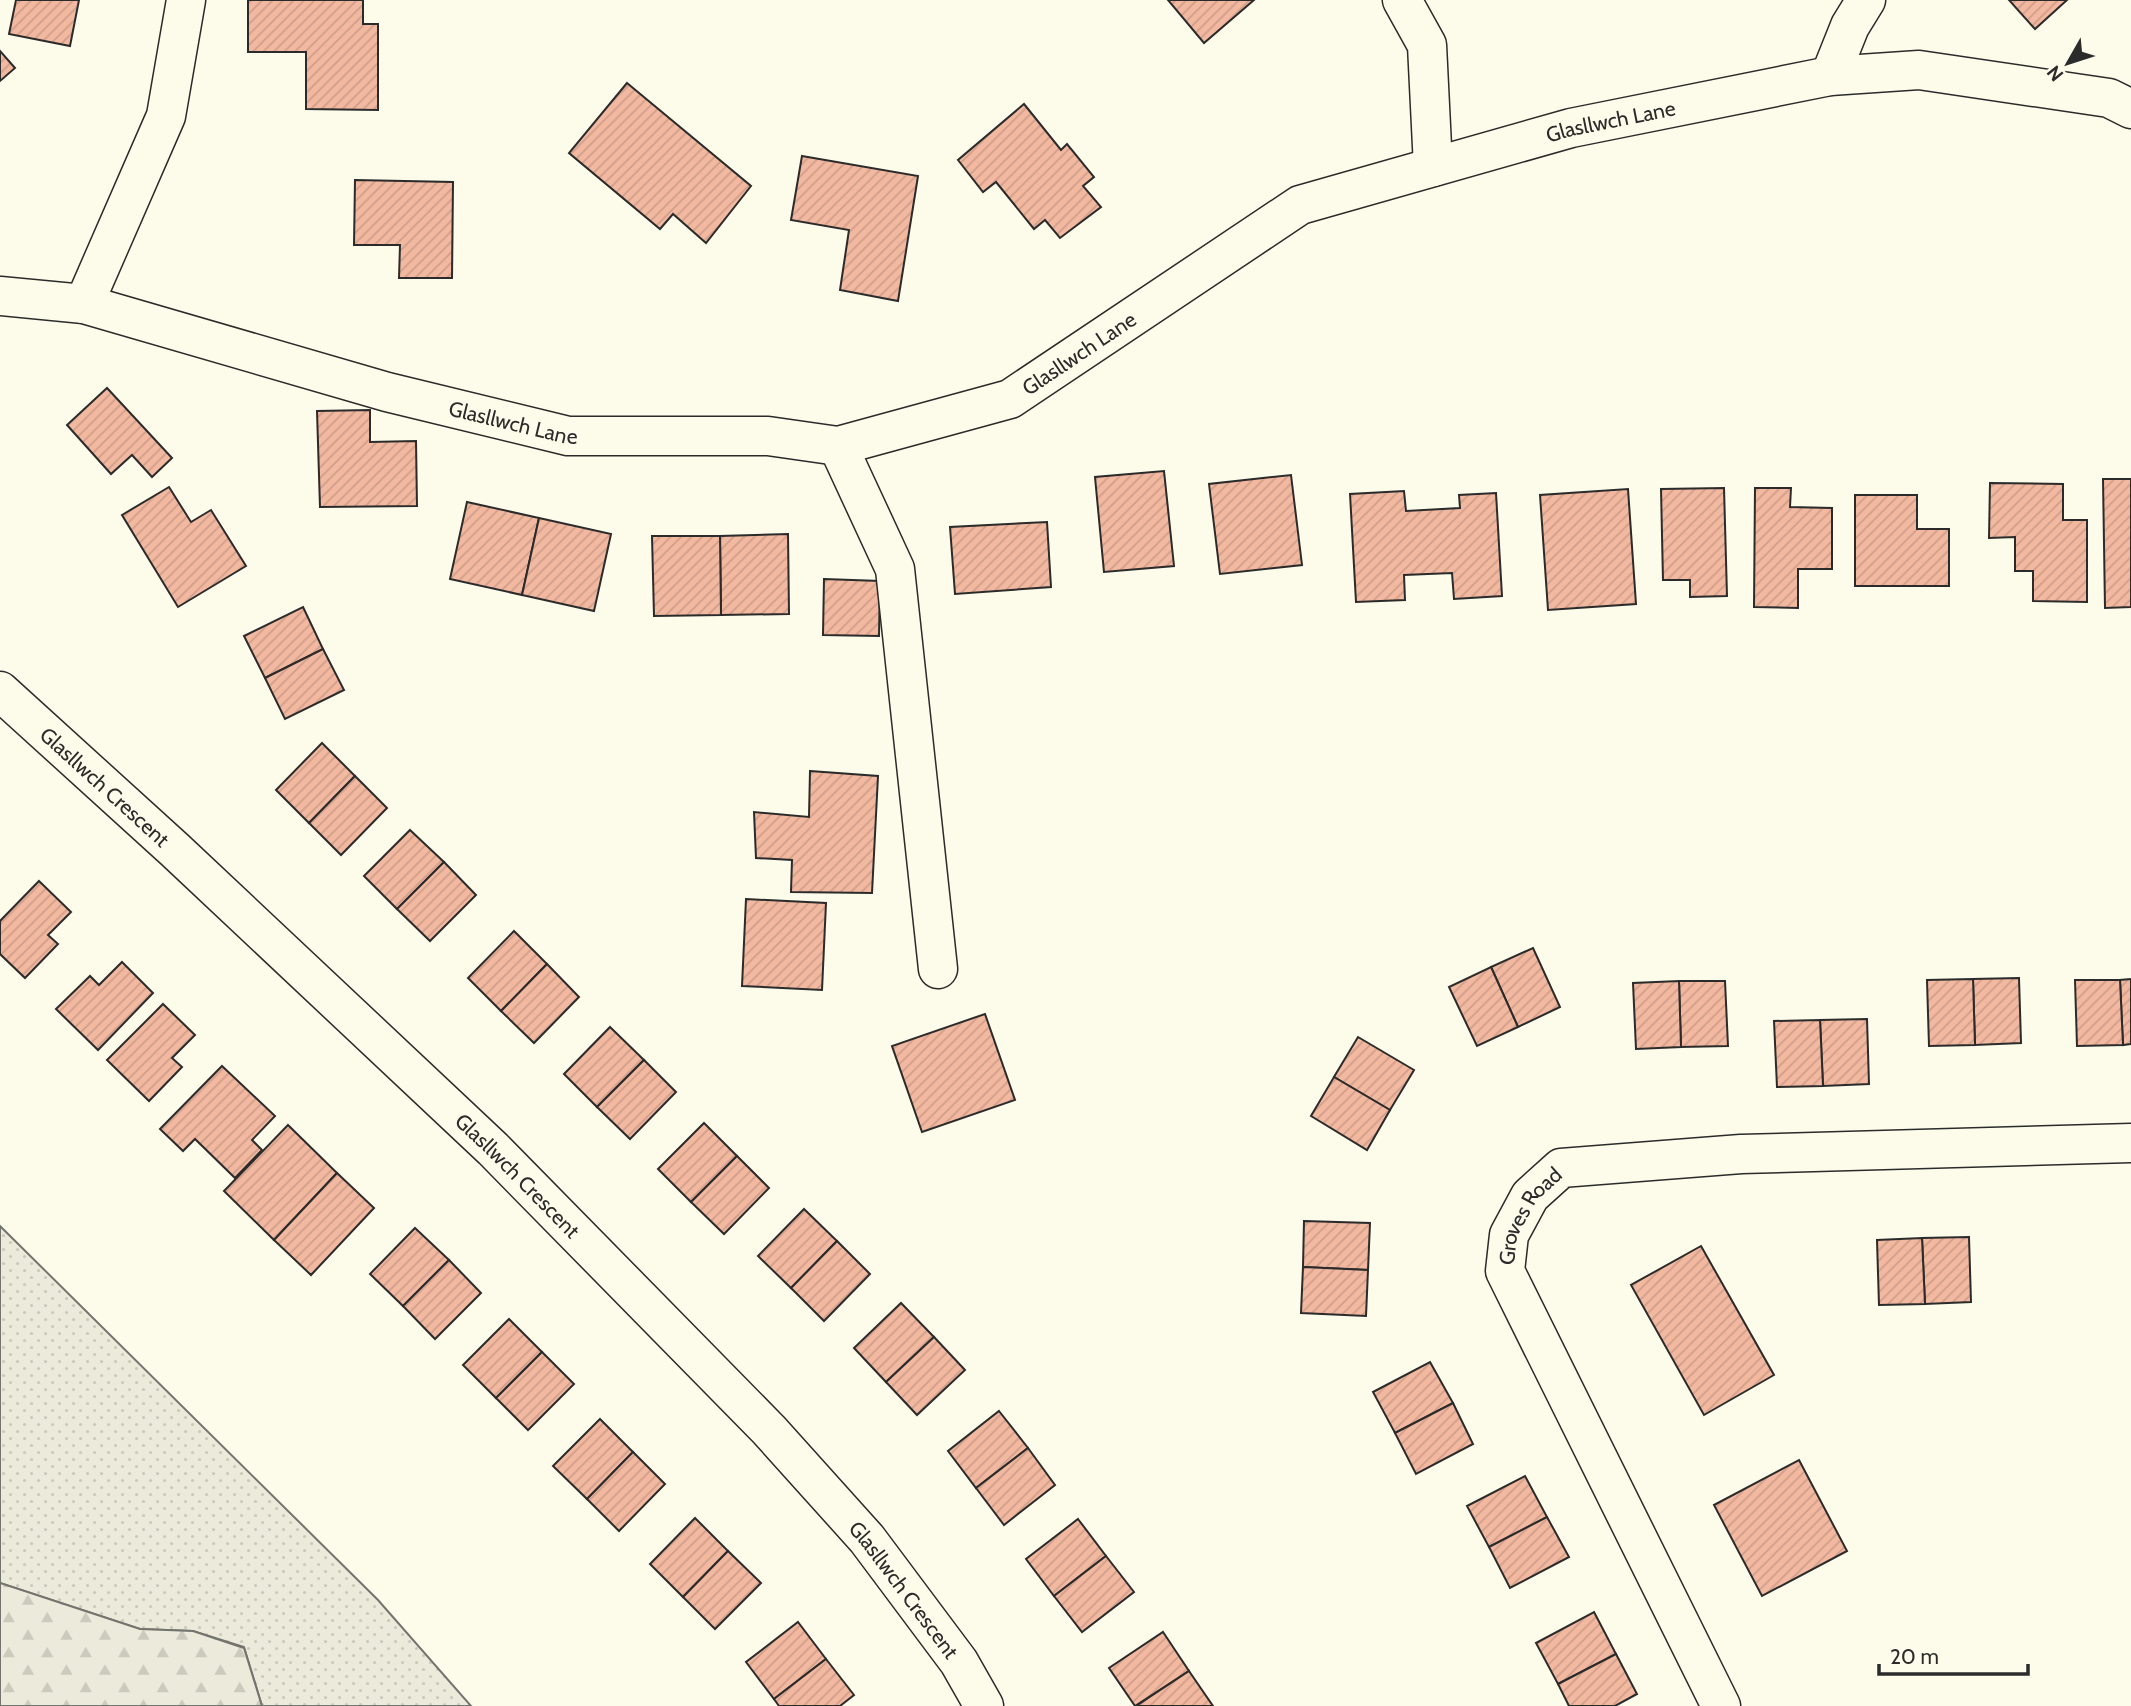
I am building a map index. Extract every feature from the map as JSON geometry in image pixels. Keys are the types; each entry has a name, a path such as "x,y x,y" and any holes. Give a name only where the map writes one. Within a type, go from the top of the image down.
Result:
{"street":[{"path":"84,304 166,116 187,0"},
{"path":"1402,0 1427,45 1433,167"},
{"path":"1830,76 1850,26 1866,0"},
{"name":"Glasllwch Lane","path":"0,296 84,304 387,392 568,436 768,436 838,446 1010,399 1300,205 1571,128 1830,76 1919,70 2109,98 2131,109"},
{"path":"838,446 895,569 937,969"},
{"name":"Glasllwch Crescent","path":"0,691 175,850 493,1149 769,1430 867,1539 959,1662 984,1706"},
{"name":"Groves Road","path":"1721,1706 1505,1271 1509,1235 1530,1196 1561,1168 1741,1154 2131,1143"}],"green space":[{"path":"0,1226 378,1600 471,1706 262,1706 244,1647 193,1631 140,1629 0,1583"},
{"path":"0,1583 140,1629 193,1631 244,1648 262,1706 0,1706"}],"building":[{"path":"16,0 79,0 70,46 9,34"},
{"path":"248,0 363,0 363,24 378,24 378,110 306,109 306,52 248,52"},
{"path":"1168,0 1254,0 1204,43"},
{"path":"2009,0 2067,0 2035,29"},
{"path":"0,51 15,68 0,81"},
{"path":"627,83 751,186 706,243 673,214 660,229 569,153"},
{"path":"1024,104 1061,150 1067,144 1094,177 1083,186 1101,207 1060,238 1045,220 1034,229 996,182 983,192 958,160"},
{"path":"802,156 918,176 898,301 840,290 849,230 791,220"},
{"path":"355,180 453,182 452,278 399,278 400,245 354,245"},
{"path":"107,388 172,458 152,477 132,455 111,474 67,425"},
{"path":"370,410 370,442 416,441 417,506 320,507 317,411"},
{"path":"1164,471 1174,566 1104,572 1095,477"},
{"path":"1291,475 1302,565 1220,574 1209,484"},
{"path":"2103,479 2131,479 2131,607 2105,608"},
{"path":"1990,483 2063,484 2063,520 2087,520 2087,602 2033,601 2033,571 2015,571 2015,537 1989,538"},
{"path":"169,487 191,522 211,510 246,566 178,607 122,515"},
{"path":"1724,488 1727,596 1690,597 1690,580 1663,580 1661,489"},
{"path":"1755,488 1791,488 1790,507 1832,508 1832,569 1798,569 1798,608 1754,607"},
{"path":"1628,489 1636,604 1548,610 1540,495"},
{"path":"1404,491 1406,511 1460,508 1459,495 1496,493 1502,596 1454,599 1452,573 1404,575 1405,600 1356,602 1350,494"},
{"path":"1855,495 1917,495 1917,529 1949,529 1949,586 1855,586"},
{"path":"467,502 539,518 522,595 450,579"},
{"path":"539,518 611,534 594,611 522,595"},
{"path":"1047,522 1051,587 955,594 950,527"},
{"path":"788,534 789,614 721,615 720,536"},
{"path":"652,536 720,536 721,615 654,616"},
{"path":"824,579 880,581 879,636 823,635"},
{"path":"303,607 323,649 265,678 244,636"},
{"path":"323,649 344,690 285,719 265,678"},
{"path":"322,743 355,776 309,823 276,790"},
{"path":"810,771 878,776 872,893 791,892 792,860 756,858 754,812 809,817"},
{"path":"355,776 387,808 341,855 309,823"},
{"path":"410,830 444,862 397,909 364,876"},
{"path":"444,862 476,895 430,941 397,909"},
{"path":"39,881 71,912 48,935 58,944 25,978 0,954 0,921"},
{"path":"746,899 826,903 822,990 742,986"},
{"path":"514,931 547,964 501,1011 468,978"},
{"path":"1533,948 1560,1007 1518,1027 1491,967"},
{"path":"122,962 153,993 98,1050 56,1009 90,976 99,985"},
{"path":"547,964 579,997 534,1043 501,1011"},
{"path":"1491,967 1518,1027 1477,1046 1449,987"},
{"path":"2019,978 2021,1043 1975,1045 1973,979"},
{"path":"1973,979 1975,1045 1929,1046 1927,980"},
{"path":"2131,979 2131,1044 2123,1045 2120,980"},
{"path":"2075,980 2120,980 2123,1045 2077,1046"},
{"path":"1679,981 1725,981 1728,1046 1681,1047"},
{"path":"1679,981 1681,1047 1636,1049 1633,983"},
{"path":"163,1004 195,1035 172,1058 182,1067 149,1101 107,1060"},
{"path":"985,1014 1015,1100 922,1132 892,1046"},
{"path":"1867,1019 1869,1084 1823,1086 1820,1020"},
{"path":"1820,1020 1823,1086 1777,1087 1774,1021"},
{"path":"610,1027 644,1060 597,1107 564,1074"},
{"path":"1358,1037 1414,1070 1390,1110 1334,1077"},
{"path":"644,1060 676,1092 630,1139 597,1107"},
{"path":"222,1066 275,1116 252,1140 262,1150 235,1178 195,1139 183,1151 160,1129"},
{"path":"1334,1077 1390,1110 1367,1150 1311,1116"},
{"path":"704,1123 737,1156 691,1202 658,1169"},
{"path":"288,1125 337,1173 274,1240 224,1191"},
{"path":"737,1156 769,1188 724,1234 691,1202"},
{"path":"337,1173 374,1208 311,1275 274,1240"},
{"path":"804,1209 837,1241 791,1288 758,1256"},
{"path":"1304,1221 1370,1223 1368,1270 1303,1267"},
{"path":"415,1228 449,1260 403,1306 370,1274"},
{"path":"1969,1237 1971,1302 1925,1304 1922,1238"},
{"path":"1922,1238 1925,1304 1879,1305 1877,1240"},
{"path":"837,1241 870,1274 824,1321 791,1288"},
{"path":"1701,1246 1774,1375 1704,1415 1631,1285"},
{"path":"449,1260 481,1293 435,1339 403,1306"},
{"path":"1303,1267 1368,1270 1366,1316 1301,1313"},
{"path":"901,1303 934,1337 886,1382 854,1348"},
{"path":"509,1319 542,1352 496,1398 463,1365"},
{"path":"934,1337 965,1370 917,1415 886,1382"},
{"path":"542,1352 574,1384 528,1430 496,1398"},
{"path":"1430,1362 1453,1403 1395,1433 1373,1392"},
{"path":"1453,1403 1473,1444 1416,1474 1395,1433"},
{"path":"999,1411 1028,1448 976,1488 948,1451"},
{"path":"600,1419 633,1452 587,1499 553,1466"},
{"path":"1028,1448 1055,1485 1004,1525 976,1488"},
{"path":"633,1452 665,1484 619,1531 587,1499"},
{"path":"1799,1460 1847,1551 1762,1596 1714,1505"},
{"path":"1525,1476 1547,1517 1489,1547 1467,1506"},
{"path":"1547,1517 1569,1557 1510,1588 1489,1547"},
{"path":"695,1518 728,1551 683,1597 650,1564"},
{"path":"1078,1519 1106,1556 1054,1596 1026,1559"},
{"path":"728,1551 761,1583 715,1629 683,1597"},
{"path":"1106,1556 1134,1592 1082,1632 1054,1596"},
{"path":"1594,1612 1616,1654 1558,1684 1536,1643"},
{"path":"798,1622 826,1659 774,1699 746,1662"},
{"path":"1163,1632 1189,1671 1135,1706 1109,1668"},
{"path":"1616,1654 1637,1694 1615,1706 1569,1706 1558,1684"},
{"path":"826,1659 854,1695 840,1706 779,1706 774,1699"},
{"path":"1189,1671 1213,1706 1136,1706"}]}
